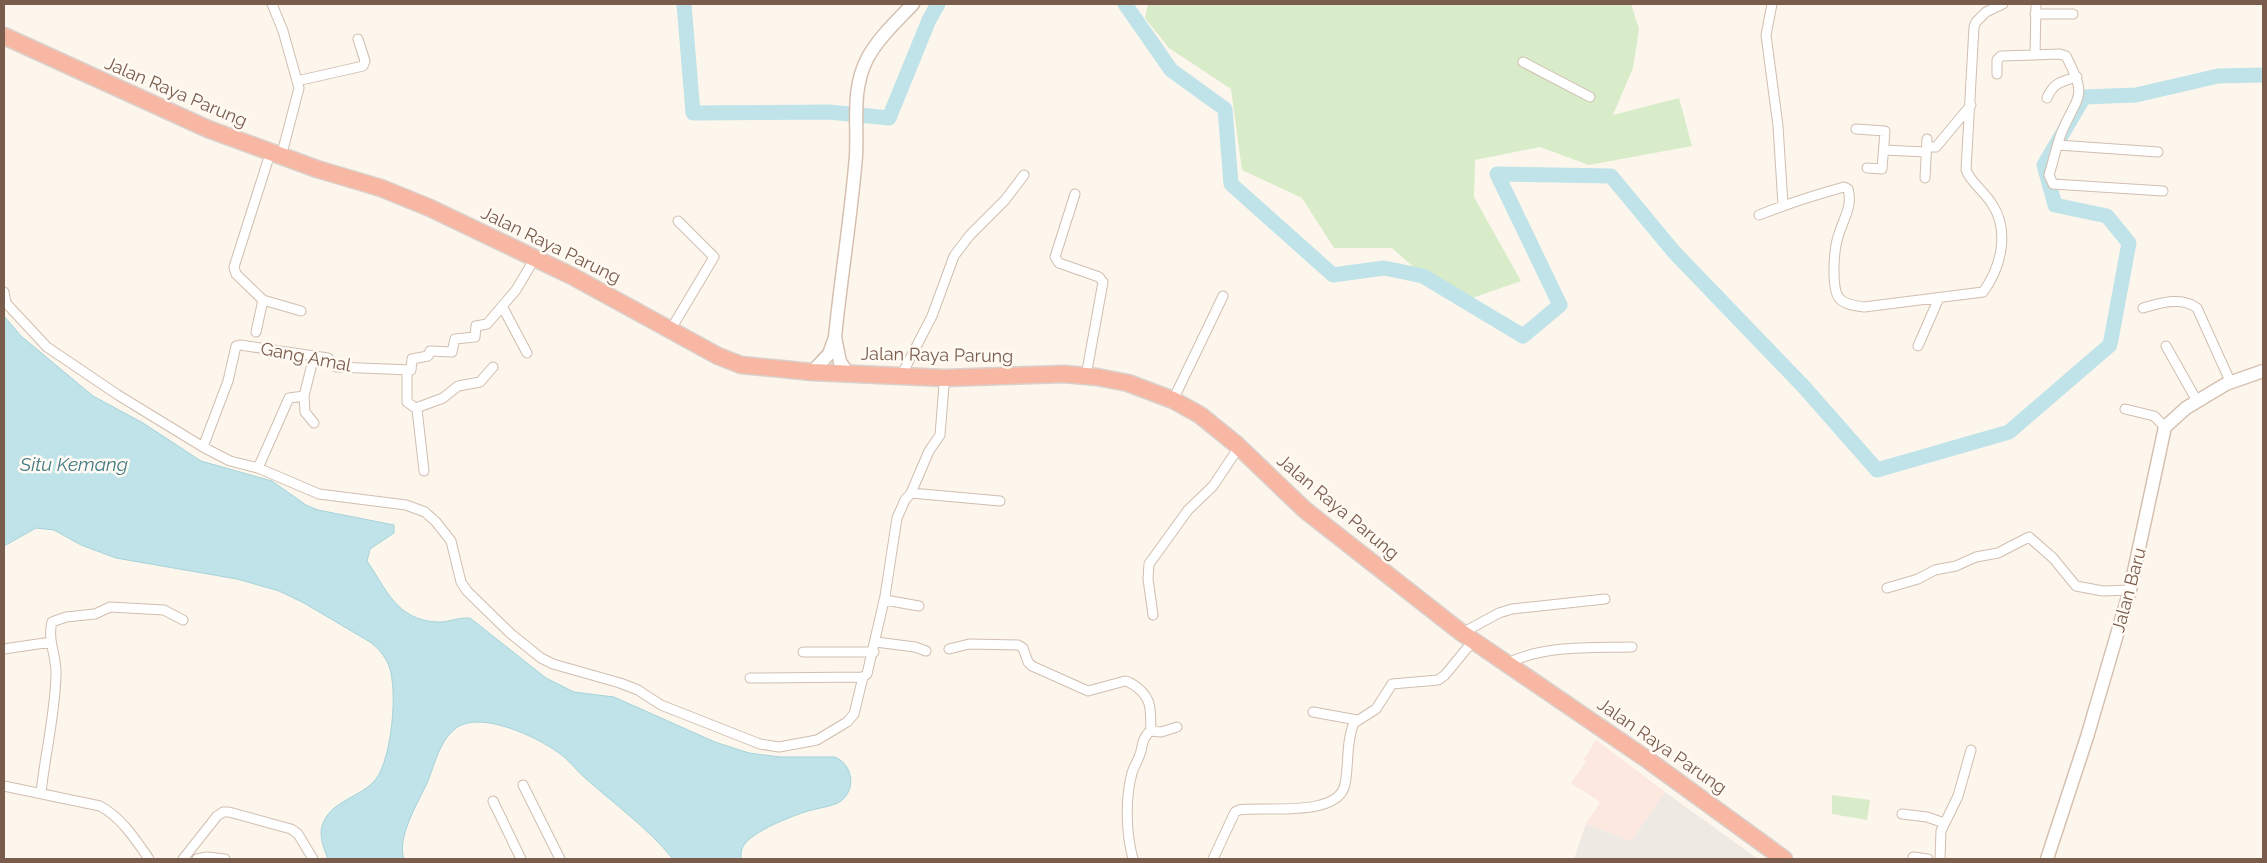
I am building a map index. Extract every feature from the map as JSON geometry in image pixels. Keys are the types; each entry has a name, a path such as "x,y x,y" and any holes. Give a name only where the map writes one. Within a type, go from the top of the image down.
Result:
{"highway":[{"name":"Jalan Raya Parung","path":"4,36 158,108 275,158 381,188 430,208 572,276 718,356 741,365 812,372 945,378 1064,374 1128,383 1173,400 1200,415 1279,490 1302,516 1465,640 1765,859"},
{"name":"Jalan Raya Parung","path":"4,45 131,105 398,202 496,249 532,263 715,362 737,370 810,380 944,386 1064,381 1096,384 1127,390 1166,403 1196,421 1279,490"},
{"name":"Jalan Raya Parung","path":"1465,640 1508,663 1648,760 1784,859"}],"main road":[{"path":"812,372 829,354 835,337 856,156 856,102 859,81 867,59 882,38 913,4"},
{"path":"835,337 840,362 848,374"},
{"path":"2165,426 2202,398 2228,382 2263,371"},
{"name":"Jalan Baru","path":"2046,859 2084,746 2130,590 2165,426"}],"street":[{"path":"272,4 283,31 297,81 298,96 275,158 252,206 234,270 263,300 301,311"},
{"path":"1772,4 1766,35 1778,126 1782,205"},
{"path":"1759,215 1782,205 1844,187 1848,189 1851,199 1850,208 1835,249 1834,288 1839,298 1848,304 1864,306 1983,292 1992,279 2001,245 2002,224 1994,206 1966,170 1974,27 1976,22 1986,12 2003,4"},
{"path":"2035,55 2036,4"},
{"path":"2036,14 2073,14"},
{"path":"297,81 363,66 365,61 358,39"},
{"path":"1997,74 1997,60 2001,56 2066,56 2078,80 2080,98 2058,145 2049,175 2050,181 2053,184 2163,191"},
{"path":"1523,62 1590,97"},
{"path":"2047,98 2051,87 2062,80 2078,80"},
{"path":"1884,150 1926,146 1936,147 1971,104"},
{"path":"1856,129 1885,131 1882,169 1866,168"},
{"path":"2058,145 2158,152"},
{"path":"1925,178 1926,146"},
{"path":"901,376 932,316 954,256 970,235 1005,200 1024,174"},
{"path":"1075,194 1055,257 1059,263 1099,277 1103,282 1086,376"},
{"path":"671,329 714,258 678,221"},
{"path":"424,472 416,408 407,402 407,370 412,369 412,359 428,356 430,351 452,352 455,338 475,337 476,326 487,324 516,290 532,263"},
{"path":"4,292 6,303 47,347 118,395 203,447 230,461 258,468 319,494 406,505 425,512 436,522 450,541 461,582 467,591 510,634 541,658 629,686 661,705 760,744 779,747 817,740 847,722 854,714 863,677 867,674 874,652 885,600 896,518 905,500 911,493 929,450 940,435 944,386"},
{"path":"1173,400 1223,296"},
{"path":"1918,346 1939,298"},
{"path":"256,332 263,300"},
{"path":"2143,308 2182,301 2190,303 2197,308 2228,382"},
{"path":"502,306 527,352"},
{"name":"Gang Amal","path":"203,447 228,381 236,346 240,345 330,359 336,367 407,370"},
{"path":"2166,346 2202,398"},
{"path":"314,356 304,396 305,412 314,423"},
{"path":"416,408 444,398 458,386 480,382 493,367"},
{"path":"258,468 289,398 304,396"},
{"path":"2125,409 2154,416 2165,426"},
{"path":"1153,614 1148,579 1149,564 1188,510 1213,486 1235,452"},
{"path":"911,493 1000,501"},
{"path":"1887,588 1918,579 1936,570 1956,566 1976,556 1994,554 2028,536 2053,558 2076,586 2103,591 2130,590"},
{"path":"1213,859 1235,812 1239,810 1316,806 1338,798 1345,787 1351,728 1357,720 1376,709 1392,684 1438,680 1445,676 1465,640 1512,609 1605,599"},
{"path":"885,600 919,606"},
{"path":"41,793 55,700 56,673 50,630 52,622 66,617 95,614 110,607 164,610 182,620"},
{"path":"4,649 51,642"},
{"path":"876,642 915,647 926,651"},
{"path":"949,650 968,644 1018,645 1023,648 1028,662 1032,666 1088,691 1125,681 1130,682 1147,696 1150,702 1151,730 1142,741 1128,793 1129,838 1133,859"},
{"path":"1508,663 1521,657 1566,649 1632,647"},
{"path":"803,652 874,652"},
{"path":"750,678 863,677"},
{"path":"1314,712 1345,716 1357,720"},
{"path":"1151,730 1161,732 1176,727"},
{"path":"1940,859 1941,831 1958,796 1971,750"},
{"path":"523,785 560,859"},
{"path":"4,786 100,806 107,810 133,837 148,859"},
{"path":"492,801 522,859"},
{"path":"182,859 223,812 291,829 298,834 313,859"},
{"path":"1902,814 1927,817 1944,823"},
{"path":"197,859 208,857 225,859"},
{"path":"1913,857 1928,859"}],"shaded area":[{"path":"1596,740 1665,792 1631,841 1586,824 1600,802 1571,783 1586,762 1584,759"},
{"path":"1665,792 1758,859 1574,859 1586,824 1631,841"}],"green space":[{"path":"1148,4 1631,4 1639,29 1633,68 1613,115 1679,98 1692,146 1589,165 1540,147 1475,160 1474,197 1521,281 1455,304 1392,248 1334,248 1302,198 1242,170 1231,89 1169,48 1145,18"},
{"path":"1832,795 1870,800 1867,820 1832,814"}],"water":[{"name":"Situ Kemang","path":"4,316 21,336 93,396 143,423 201,461 272,481 306,505 318,510 394,525 394,533 370,549 367,561 394,601 411,615 422,620 436,622 470,618 546,678 574,692 614,697 715,742 749,753 780,757 835,757 846,766 849,772 851,779 848,792 838,803 793,816 756,834 743,847 741,859 673,859 641,826 584,777 562,755 537,740 509,728 480,722 467,723 450,733 439,752 406,830 402,850 404,859 328,859 321,834 326,817 332,810 362,791 376,779 382,769 386,755 392,723 393,691 392,677 385,659 370,642 304,603 279,591 237,579 116,558 81,545 54,530 36,528 4,546"}],"waterway":[{"path":"684,4 693,113 829,112 889,118 929,20 938,4"},
{"path":"1125,4 1171,70 1225,109 1231,184 1333,275 1384,268 1423,276 1523,336 1560,305 1497,174 1611,176 1674,252 1804,387 1877,470 2009,432 2110,345 2129,243 2107,216 2055,205 2044,165 2084,97 2136,95 2218,76 2263,75"}]}
